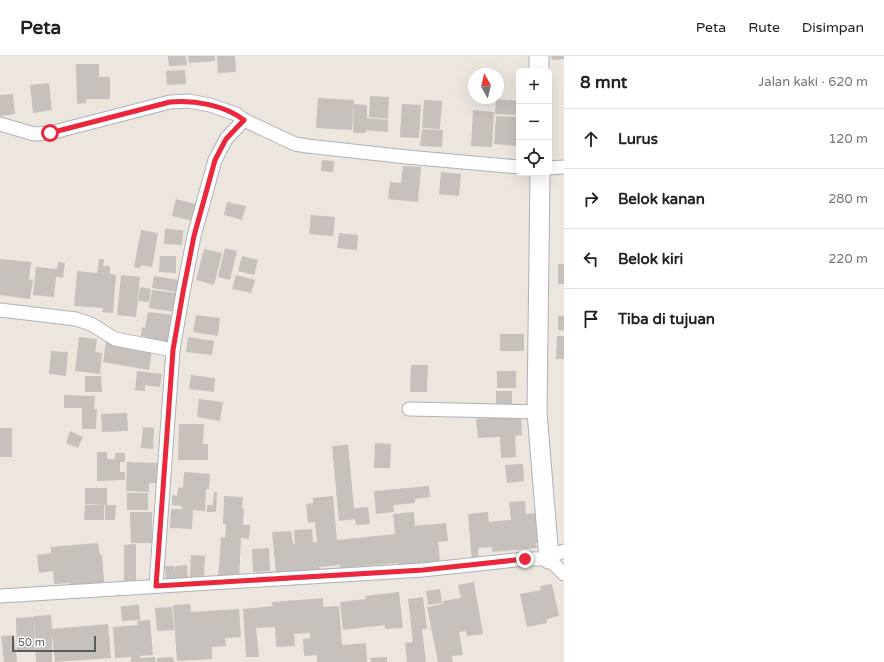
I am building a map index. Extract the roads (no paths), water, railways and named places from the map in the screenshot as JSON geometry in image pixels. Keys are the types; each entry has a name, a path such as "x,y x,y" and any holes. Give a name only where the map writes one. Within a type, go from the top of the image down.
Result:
{"street":[{"path":"539,56 539,68"},
{"path":"0,124 34,134 50,133 170,102 190,101 236,114 244,120 295,144 407,158 516,167"},
{"path":"156,586 173,350 194,236 215,160 226,139 244,120"},
{"path":"552,168 564,167"},
{"path":"0,596 423,570 518,559 557,562 538,412 540,176"},
{"path":"0,310 76,319 91,324 115,339 173,350"},
{"path":"409,409 538,412"}]}
